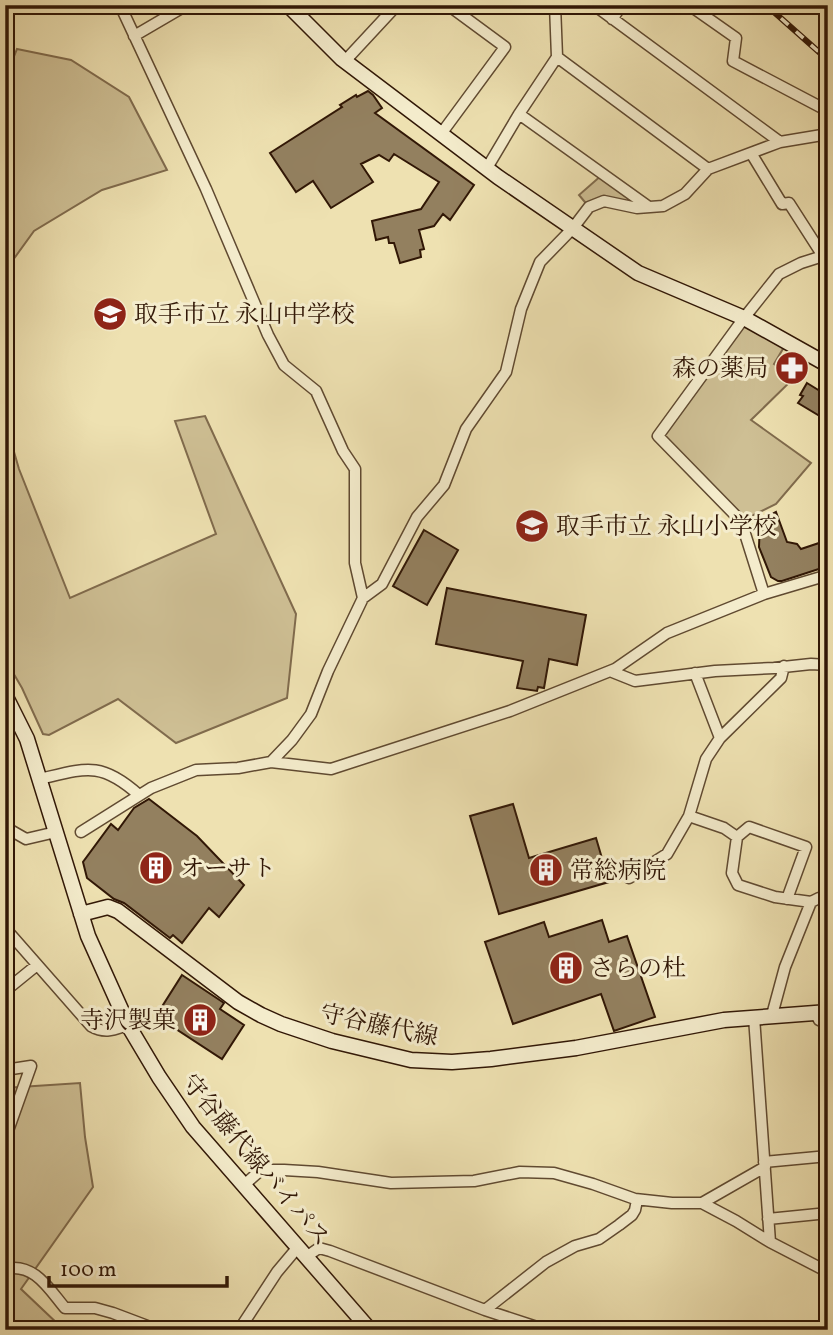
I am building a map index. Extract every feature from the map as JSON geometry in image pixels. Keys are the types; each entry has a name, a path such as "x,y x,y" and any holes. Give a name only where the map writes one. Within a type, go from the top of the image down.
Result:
{"main road":[{"path":"288,5 345,61 487,168 638,273 744,318 828,365"},
{"name":"守谷藤代線バイパス","path":"5,695 27,738 88,936 128,1025 159,1077 194,1127 370,1330"},
{"name":"守谷藤代線","path":"81,914 107,907 118,911 238,1002 271,1020 332,1041 411,1060 452,1062 528,1054 576,1048 724,1020 821,1012"}],"street":[{"path":"120,5 206,189 268,335 284,365 316,391 343,451 355,469 355,563 363,598"},
{"path":"134,36 187,5"},
{"path":"345,61 397,5"},
{"path":"441,134 505,47 448,5"},
{"path":"487,168 557,57 555,5"},
{"path":"594,5 780,142"},
{"path":"612,19 622,5"},
{"path":"689,5 736,38 733,61 828,111"},
{"path":"557,57 708,169"},
{"path":"519,114 649,207"},
{"path":"271,762 311,714 363,598 383,584 417,517 444,485 466,429 506,372 521,309 540,262 573,228 589,206 604,201 637,208 663,206 685,194 708,169 780,142 828,134"},
{"path":"751,153 782,204 789,203 825,256 801,263 779,274 659,436 741,521 764,594"},
{"path":"81,832 151,788 196,770 238,768 271,762 331,769 510,711 610,671 667,633 764,594 828,575"},
{"path":"610,671 635,681 715,670 828,664"},
{"path":"629,878 667,854 688,816 706,759 720,738 781,678 784,666"},
{"path":"695,673 720,738"},
{"path":"40,779 75,770 95,771 116,777 139,796"},
{"path":"688,816 724,828 737,837"},
{"path":"5,827 26,839 56,831"},
{"path":"787,900 806,847 749,827 737,837 732,873 738,885 787,900 828,900"},
{"path":"772,1015 786,967 811,902"},
{"path":"5,928 90,1026 109,1032 128,1025"},
{"path":"5,991 37,965"},
{"path":"821,1012 819,1020 828,1023"},
{"path":"754,1017 770,1242"},
{"path":"5,1070 30,1066 5,1139"},
{"path":"702,1203 764,1165 828,1156"},
{"path":"244,1185 261,1170 318,1172 391,1183 474,1181 520,1172 554,1173 637,1200 702,1203 828,1272"},
{"path":"485,1310 546,1262 575,1246 598,1239 620,1224 632,1215 637,1200"},
{"path":"768,1219 828,1213"},
{"path":"239,1330 276,1272 302,1252 319,1248 546,1330"},
{"path":"5,1269 24,1269 37,1274 65,1308 95,1308 158,1330"}],"shaded area":[{"path":"17,49 71,60 129,97 167,170 102,190 34,231 5,271 5,79"},
{"path":"603,174 649,207 604,201 589,207 579,195"},
{"path":"744,318 787,342 774,364 794,378 751,420 811,463 776,504 741,521 658,436"},
{"path":"205,416 296,614 287,698 176,743 118,699 49,735 43,734 5,659 5,421 19,469 70,598 216,534 175,421"},
{"path":"80,1083 93,1187 21,1289 60,1326 89,1330 5,1330 5,1088"}],"building":[{"path":"368,91 382,108 375,113 474,185 450,220 443,214 434,226 419,230 424,249 420,250 421,257 400,263 394,243 389,243 388,237 376,240 372,221 421,209 439,182 394,154 389,161 379,155 361,164 373,182 331,208 313,181 296,192 270,153 342,107 340,105"},
{"name":"森の薬局","path":"788,359 802,367 797,377 782,369"},
{"path":"807,383 828,396 828,421 798,403"},
{"path":"776,512 787,542 797,544 801,549 828,540 828,566 782,581 771,577 759,547 760,520"},
{"path":"424,530 458,550 427,605 393,586"},
{"path":"447,588 586,615 577,665 549,659 544,688 538,687 537,691 517,688 523,661 436,644"},
{"name":"オーサト","path":"149,799 197,836 244,885 219,917 209,908 182,943 173,935 170,938 87,878 83,862 111,824 118,830 134,808"},
{"name":"常総病院","path":"513,804 529,858 596,838 609,882 499,914 470,816"},
{"name":"さらの杜","path":"602,920 609,942 627,936 655,1017 614,1031 601,994 513,1024 485,942 544,922 549,937"},
{"name":"寺沢製菓","path":"182,975 224,1003 220,1009 244,1025 222,1059 156,1016"}],"railway":[{"path":"766,5 828,60"}],"place":[{"name":"取手市立 永山中学校","path":"110,314"},
{"name":"森の薬局","path":"792,368"},
{"name":"取手市立 永山小学校","path":"532,526"},
{"name":"オーサト","path":"156,868"},
{"name":"常総病院","path":"546,870"},
{"name":"さらの杜","path":"566,968"},
{"name":"寺沢製菓","path":"200,1020"}]}
